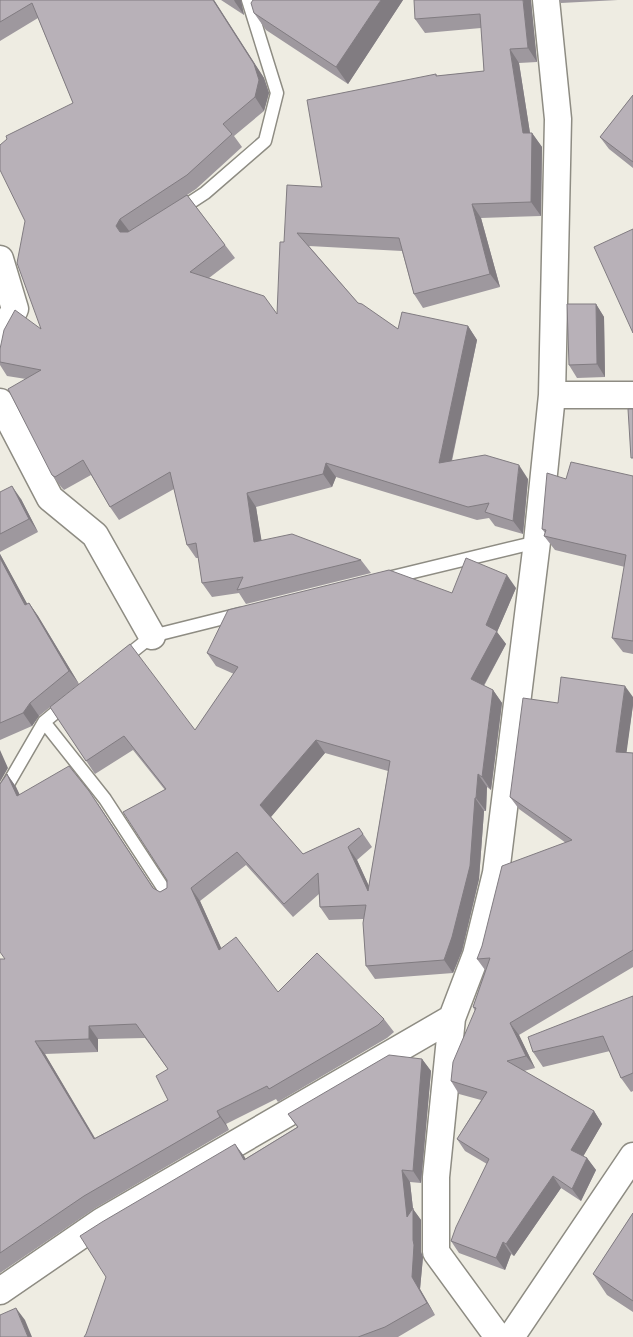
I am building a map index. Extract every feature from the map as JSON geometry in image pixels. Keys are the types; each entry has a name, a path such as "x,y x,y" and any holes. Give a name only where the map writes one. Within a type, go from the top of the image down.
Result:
{"street":[{"path":"498,1337 436,1252 436,1177 452,1018 476,955 496,873 537,542 552,395 558,119 546,0"},
{"path":"0,259 15,309 0,337"},
{"path":"552,395 633,395"},
{"path":"0,402 50,498 95,535 152,636"},
{"path":"0,1291 102,1221 452,1018"},
{"path":"511,1337 633,1156"}],"lane":[{"path":"166,219 205,194 265,141 277,93 248,0"},
{"path":"375,581 537,542"},
{"path":"113,666 152,636 253,610"},
{"path":"0,798 44,722 75,697"},
{"path":"44,722 105,799 169,897"}],"building":[{"path":"0,0 213,0 254,64 259,80 255,97 223,124 232,134 187,175 120,219 116,226 120,232 128,232 187,195 225,245 190,272 264,296 277,314 280,242 284,242 287,185 322,187 307,100 436,74 436,76 484,71 480,14 415,19 414,0 523,0 528,48 510,49 523,133 532,133 531,202 472,204 490,274 414,294 399,238 297,233 358,303 398,329 402,312 468,326 439,463 485,455 519,465 513,521 485,512 489,503 468,507 326,463 323,474 247,493 254,542 292,534 361,560 237,590 243,577 202,583 196,543 187,545 170,472 110,507 83,460 55,477 52,475 8,389 41,370 0,362 0,349 4,330 15,310 41,329 17,263 25,221 0,170 0,145 7,139 6,136 73,103 32,3 0,22"},
{"path":"253,0 381,0 336,67 254,13 251,3"},
{"path":"633,95 633,162 600,137"},
{"path":"633,229 633,333 594,247"},
{"path":"567,304 596,304 597,364 569,365"},
{"path":"628,409 633,409 633,458 631,458"},
{"path":"571,462 633,476 633,641 612,638 626,555 544,536 546,530 542,529 547,473 566,479"},
{"path":"12,486 29,519 0,534 0,492"},
{"path":"0,558 25,605 29,603 69,671 30,703 23,713 0,723"},
{"path":"466,558 507,575 486,625 497,631 471,679 493,690 482,777 478,774 470,866 452,937 444,960 366,966 363,923 366,905 320,907 318,873 284,904 237,852 191,888 219,950 236,937 278,992 317,953 384,1019 378,1025 269,1089 267,1086 217,1111 220,1117 84,1196 0,1253 0,959 5,959 0,952 0,784 7,774 17,796 69,766 89,791 153,888 160,892 167,888 167,880 123,812 166,789 124,736 86,761 50,707 130,644 195,730 238,667 207,653 228,610 389,570 452,593","holes":["316,740 390,761 368,891 348,847 363,834 359,828 303,854 260,805","136,1024 168,1069 156,1076 168,1100 94,1139 35,1041 89,1039 89,1026"]},
{"path":"561,677 625,686 616,752 633,753 633,950 510,1023 526,1056 507,1061 594,1111 571,1150 587,1158 572,1189 553,1176 506,1244 503,1242 496,1258 451,1241 489,1159 457,1139 487,1092 451,1081 453,1062 476,1008 473,1007 490,958 477,959 502,866 572,840 510,797 523,698 558,703"},
{"path":"633,996 633,1073 621,1078 603,1036 533,1052 528,1037"},
{"path":"389,1055 422,1059 413,1171 402,1170 407,1217 413,1208 414,1245 412,1277 427,1303 385,1327 358,1337 84,1337 106,1277 80,1236 235,1144 244,1160 298,1127 288,1114"},
{"path":"633,1213 633,1301 593,1274"},
{"path":"16,1308 28,1337 0,1337 0,1315"}]}
